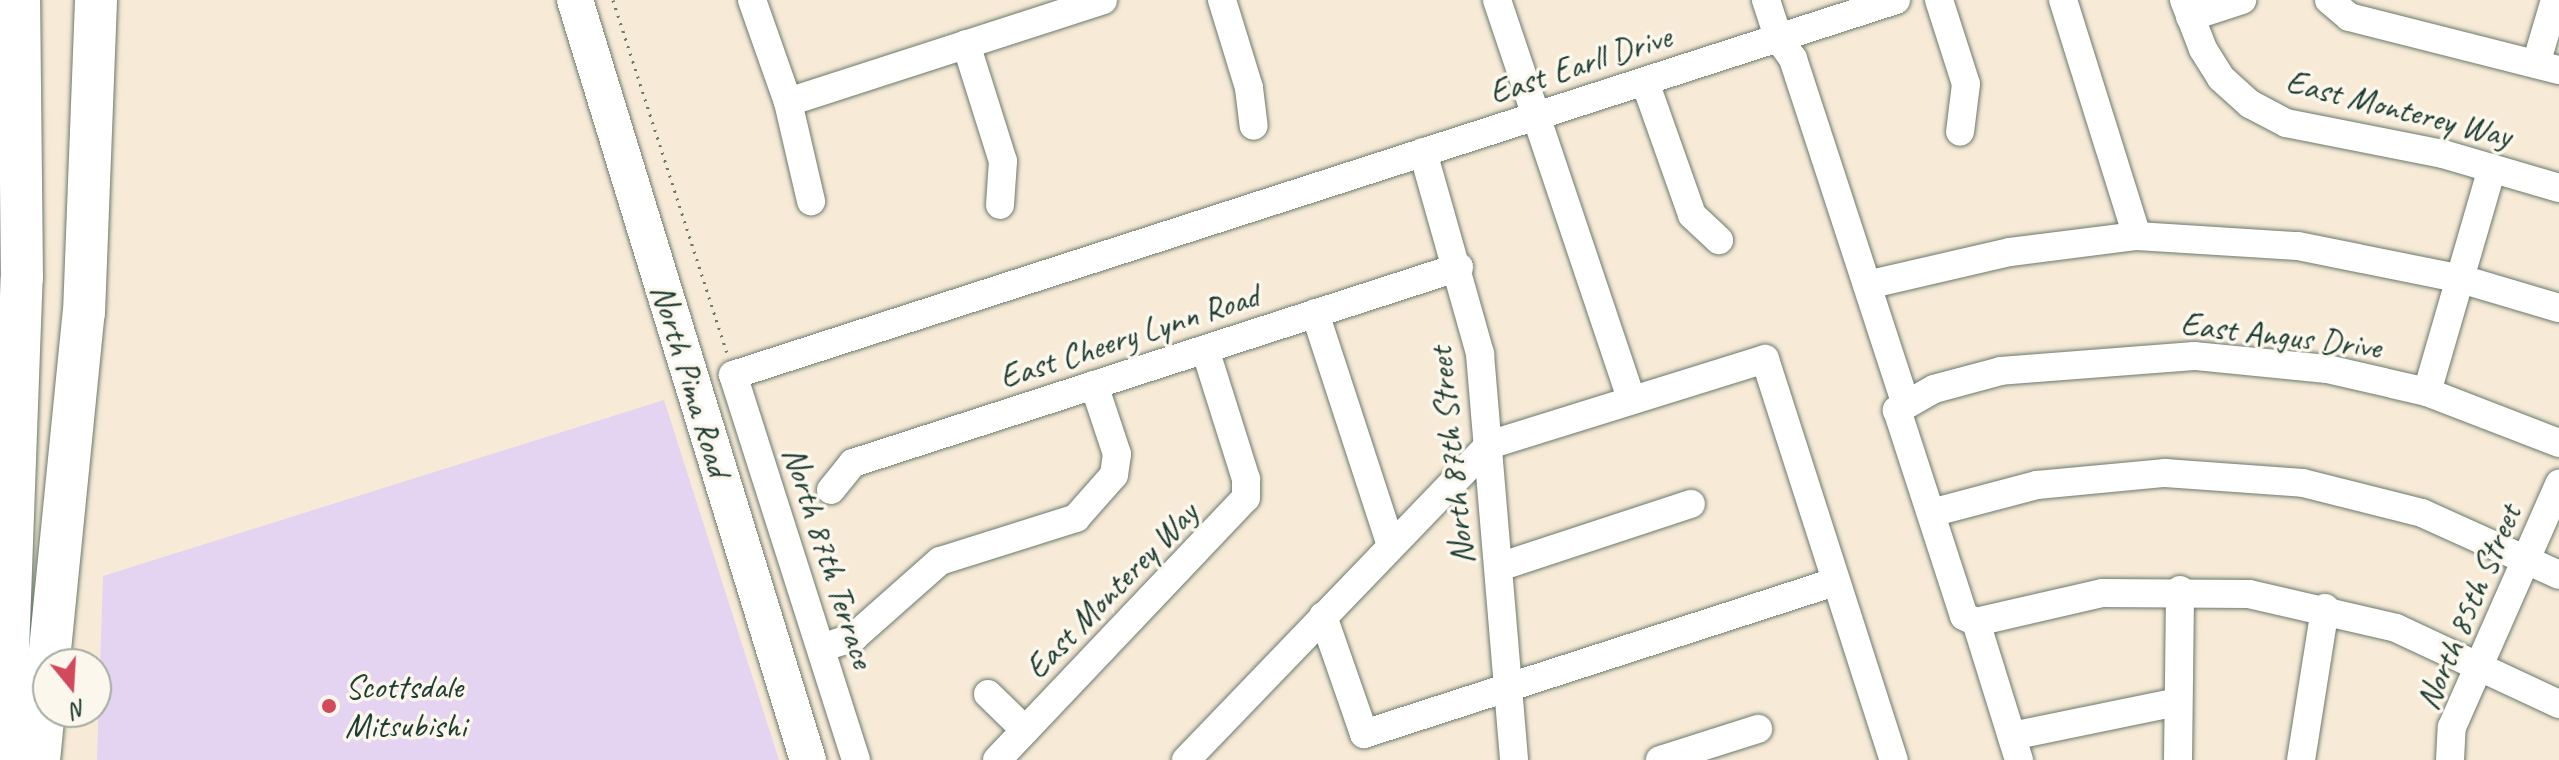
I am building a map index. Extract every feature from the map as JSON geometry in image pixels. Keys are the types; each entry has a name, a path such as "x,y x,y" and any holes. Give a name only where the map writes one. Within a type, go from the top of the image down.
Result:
{"highway":[{"path":"4,760 22,278 19,0"},
{"path":"39,760 84,313 96,0"}],"main road":[{"name":"North Pima Road","path":"575,0 808,760"}],"street":[{"path":"752,0 788,102 809,174 811,201"},
{"path":"788,102 1103,0"},
{"path":"1222,0 1249,88 1254,126"},
{"path":"1497,0 1632,400"},
{"path":"1766,0 1778,38 1793,59 1867,285 1931,513 2016,748 2177,702"},
{"name":"East Earll Drive","path":"734,375 1896,0"},
{"path":"1939,0 1966,84 1960,132"},
{"path":"2063,0 2137,236"},
{"path":"2187,8 2242,0"},
{"path":"2329,0 2349,17 2548,67 2555,0"},
{"name":"East Monterey Way","path":"2187,8 2221,78 2250,104 2286,123 2492,168 2559,188"},
{"path":"966,44 1003,161 1000,205"},
{"path":"1645,82 1692,215 1719,240"},
{"name":"North 87th Street","path":"1423,152 1459,267 1480,354 1514,760"},
{"path":"2427,392 2492,168"},
{"path":"1867,285 2010,252 2137,236 2298,246 2461,279 2559,308"},
{"name":"East Cheery Lynn Road","path":"831,490 853,463 1459,267"},
{"path":"1315,313 1391,546"},
{"name":"East Monterey Way","path":"997,760 1246,498 1246,479 1205,349"},
{"name":"East Angus Drive","path":"1902,407 1934,389 2001,371 2194,356 2327,369 2427,392 2559,443"},
{"path":"1186,760 1489,445 1765,359 1894,760"},
{"name":"North 87th Terrace","path":"734,375 856,760"},
{"path":"821,648 854,637 940,561 1076,518 1114,475 1117,454 1094,385"},
{"path":"1931,513 2037,485 2165,473 2303,483 2422,513 2559,575"},
{"name":"North 85th Street","path":"2450,760 2452,727 2559,484"},
{"path":"1499,567 1691,504"},
{"path":"1323,616 1364,734 1836,582"},
{"path":"1970,619 2103,593 2180,590 2249,594 2325,608 2396,628 2559,704"},
{"path":"2178,760 2180,590"},
{"path":"2301,760 2325,608"},
{"name":"East Monterey Way","path":"988,694 1025,730"},
{"path":"1660,760 1758,729"}],"path":[{"path":"613,0 734,375"}],"shaded area":[{"path":"664,400 779,760 97,760 98,728 112,728 112,648 101,648 103,576"}],"place":[{"name":"Scottsdale Mitsubishi","path":"329,706"}]}
